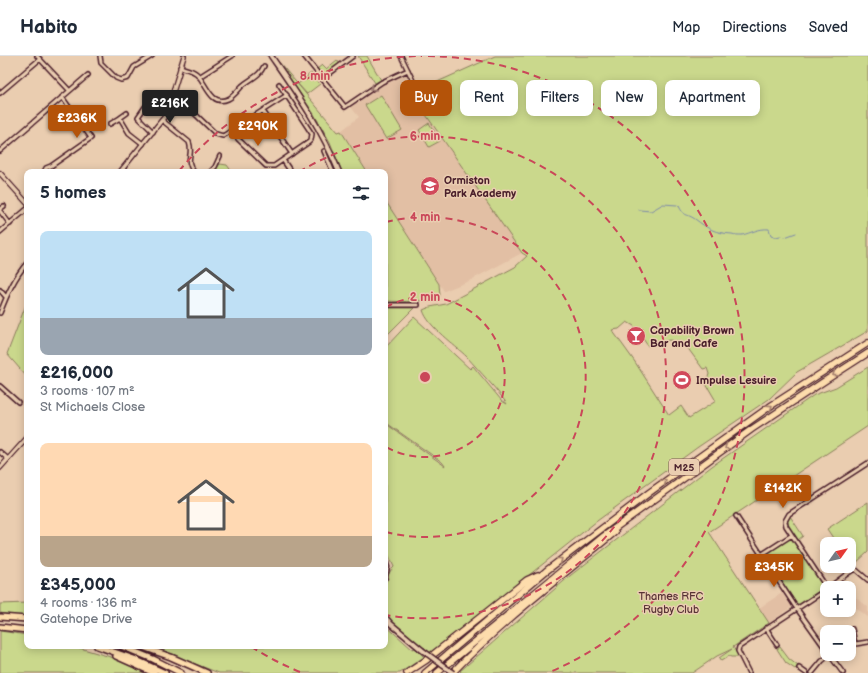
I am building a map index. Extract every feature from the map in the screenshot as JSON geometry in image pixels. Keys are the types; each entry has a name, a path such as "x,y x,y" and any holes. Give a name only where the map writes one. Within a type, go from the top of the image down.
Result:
{"highway":[{"name":"M25","path":"425,673 546,571 643,497 772,405 868,344"},
{"name":"M25","path":"437,673 587,549 776,413 868,353"},
{"name":"M25","path":"453,673 470,654 548,586 655,499"},
{"name":"M25","path":"407,673 425,661 527,580 546,571"},
{"name":"M25","path":"412,673 508,603"},
{"path":"0,617 24,619"},
{"path":"0,627 24,630"},
{"name":"M25","path":"447,673 482,636"},
{"path":"99,649 154,673"},
{"path":"106,649 134,659 165,673"},
{"path":"128,649 181,673"},
{"path":"148,649 208,673"}],"main road":[{"path":"271,56 310,112 338,169"},
{"path":"388,620 422,650 453,673"}],"street":[{"path":"100,56 101,63 118,80 123,80 128,78 134,67 152,56"},
{"path":"122,169 166,116 184,56"},
{"path":"199,77 232,56"},
{"path":"304,56 345,107 375,86 408,70"},
{"path":"322,79 353,56"},
{"path":"401,56 413,80"},
{"path":"0,93 39,57 69,90"},
{"path":"180,67 193,71 199,77 211,96 219,100 228,99 243,85 261,73 264,66"},
{"path":"0,151 88,75"},
{"path":"233,131 238,139 266,166 274,166 309,142 312,134 279,84"},
{"path":"173,93 216,134 223,136 287,96"},
{"path":"47,169 91,138 62,97"},
{"path":"145,107 138,117 154,132"},
{"path":"263,111 292,154"},
{"path":"110,124 127,113"},
{"path":"120,118 129,133 143,144"},
{"path":"162,121 189,142 191,147 189,163 192,169"},
{"path":"324,151 332,169"},
{"path":"213,169 220,156"},
{"path":"283,160 289,169"},
{"path":"0,172 24,200"},
{"path":"4,206 0,210 10,224"},
{"path":"0,232 24,212"},
{"path":"0,313 15,279 24,267"},
{"path":"0,290 6,297"},
{"path":"388,305 418,305"},
{"path":"0,386 18,402"},
{"path":"0,468 24,441"},
{"path":"0,452 8,459"},
{"path":"822,581 785,523 786,518 789,514 868,463"},
{"path":"736,516 796,608 820,641"},
{"path":"761,555 792,534"},
{"path":"837,581 853,570 856,570 868,580"},
{"path":"749,673 738,651 738,648 820,593"},
{"path":"766,628 777,645"},
{"path":"856,644 868,642"},
{"path":"812,673 822,661"},
{"path":"834,661 842,673"},
{"path":"799,668 806,673"}],"shaded area":[{"name":"Ormiston Park Academy","path":"406,73 409,80 400,80 400,116 427,116 522,253 469,281 444,291 388,205 388,169 365,169 341,131 359,117 351,107 375,89"},
{"path":"782,593 792,607 769,623 759,608"},
{"path":"856,598 868,607 868,617 856,608"}],"green space":[{"path":"358,56 367,56 381,80 375,83"},
{"path":"495,56 868,56 868,331 797,372 769,399 698,447 597,521 431,653 398,628 388,618 388,577 394,567 388,554 388,425 445,466 442,462 388,424 388,345 414,317 470,369 473,366 502,401 507,404 467,357 430,323 423,310 446,304 515,267 527,256 522,253 427,116 452,116 452,80 442,80","holes":["627,322 634,326 648,346 669,340 684,343 703,369 707,368 709,374 706,384 716,401 689,418 681,406 669,415 635,362 612,330 619,329"]},
{"path":"337,60 340,64 327,74 321,74 317,69 322,65 326,69"},
{"path":"279,62 338,132 341,131 365,169 341,169 330,142 314,114"},
{"path":"311,73 320,84 307,94 298,84"},
{"path":"381,95 402,130 386,139 365,105"},
{"path":"429,123 440,141 429,147 419,130"},
{"path":"220,164 227,165 230,169 216,169"},
{"path":"388,205 439,284 440,296 413,301 388,301"},
{"path":"388,308 414,308 388,334"},
{"path":"24,310 24,374 7,354"},
{"name":"Thames RFC Rugby Club","path":"868,367 868,426 709,532 769,623 733,647 739,657 729,656 721,661 719,658 732,649 717,656 692,673 462,673 460,671 571,575 712,466 814,395 836,387"},
{"path":"868,502 868,552 856,563 856,537 832,537 827,529"},
{"path":"790,516 803,536 798,540 788,522"},
{"path":"791,537 793,538 821,581 820,581 820,590 799,604 796,603 765,556 766,553"},
{"path":"24,603 24,617 0,613 0,604"},
{"path":"388,628 412,649 415,648 424,657 400,673 219,673 156,649 388,649"},
{"path":"0,631 24,635 24,649 83,649 114,658 147,673 0,673"},
{"path":"780,647 789,659 798,666 795,669 786,663 777,649"}],"waterway":[{"path":"639,210 651,211 663,204 677,205 684,213 708,228 737,235 765,229 769,229 771,235 776,237 785,237 796,233"}],"place":[{"name":"Ormiston Park Academy","path":"430,186"},
{"name":"Capability Brown Bar and Cafe","path":"636,336"},
{"name":"Impulse Lesuire","path":"682,380"}]}
